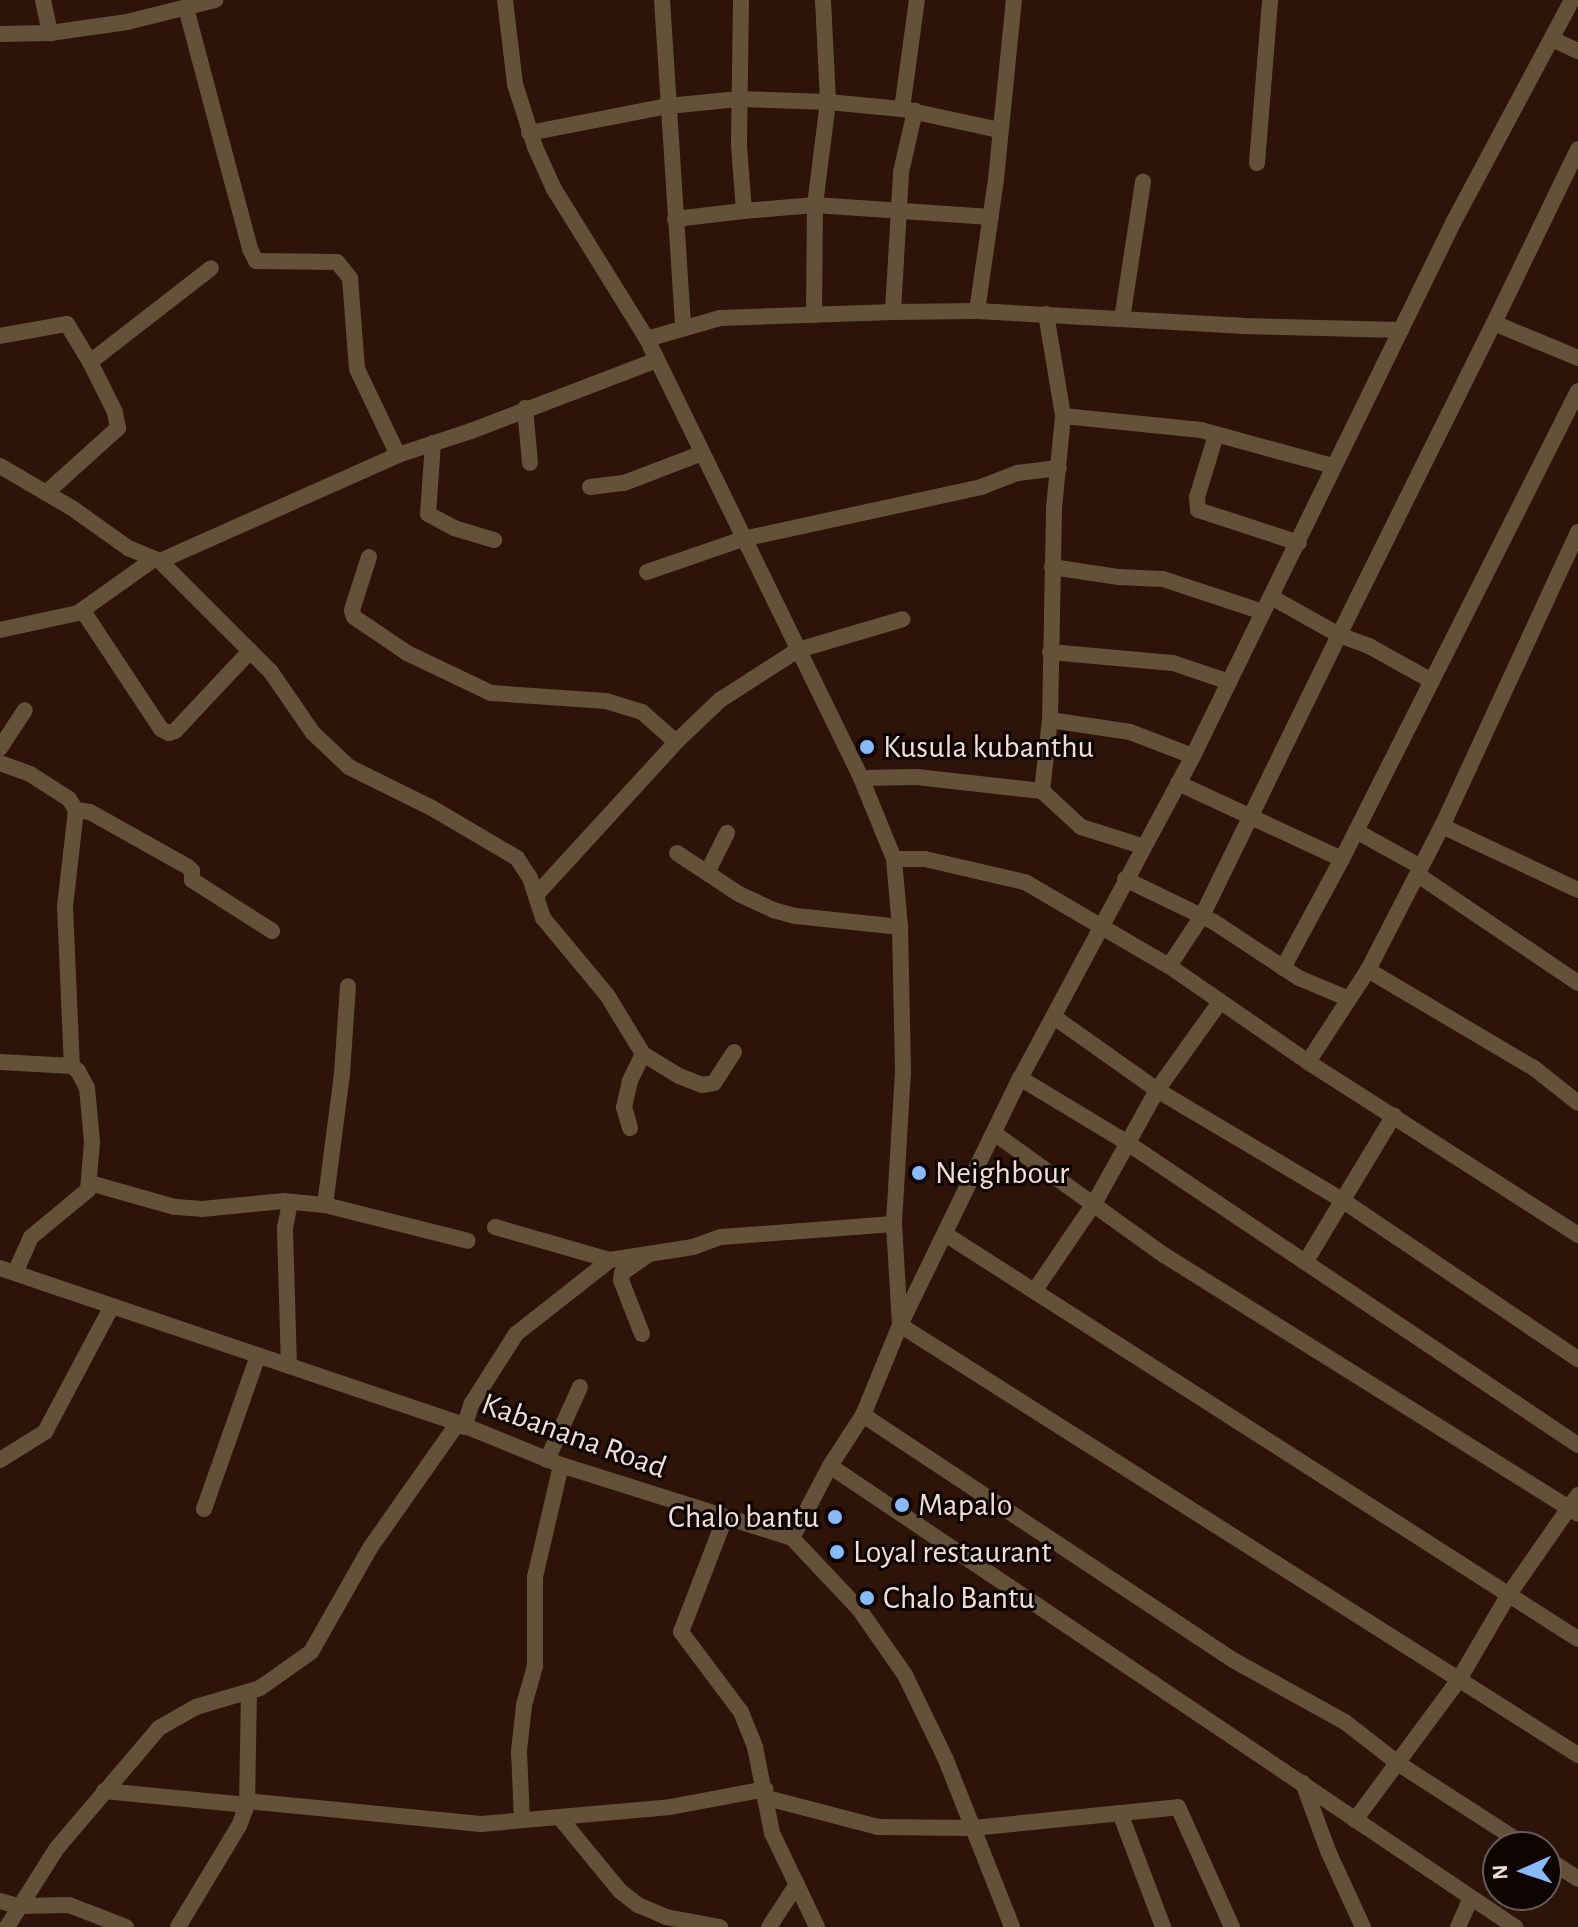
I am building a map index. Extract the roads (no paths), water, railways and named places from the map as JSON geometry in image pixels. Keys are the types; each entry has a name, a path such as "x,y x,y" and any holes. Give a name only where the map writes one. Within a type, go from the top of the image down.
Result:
{"street":[{"path":"43,0 50,33"},
{"path":"0,34 50,33 127,22 160,6 186,8 215,0"},
{"path":"505,0 507,41 529,133 554,189 647,339 700,454 861,778 894,859 900,927 903,1071 894,1224 900,1325"},
{"path":"662,0 683,326"},
{"path":"741,0 739,99 744,211"},
{"path":"814,315 815,205 828,102 823,0"},
{"path":"893,312 897,210 917,0"},
{"path":"977,311 991,217 1014,0"},
{"path":"1257,163 1270,0"},
{"path":"1012,1927 937,1740 905,1675 859,1609 792,1538 830,1466 863,1415 900,1325 1020,1078 1193,756 1401,330 1572,0"},
{"path":"186,8 250,249 256,261 337,262 350,278 357,369 398,455"},
{"path":"1552,39 1578,51"},
{"path":"529,133 668,106 739,99 828,102 908,110 999,130"},
{"path":"1169,966 1202,916 1578,149"},
{"path":"1122,319 1143,182"},
{"path":"675,219 815,205 991,217"},
{"path":"90,362 211,268"},
{"path":"647,339 683,326 720,318 893,312 977,311 1401,330"},
{"path":"1042,791 1050,720 1052,567 1063,416 1046,314"},
{"path":"1494,323 1578,358"},
{"path":"0,334 67,324 115,412 118,428 47,492"},
{"path":"0,630 83,611 157,560 398,455 657,360"},
{"path":"1283,968 1342,859 1578,391"},
{"path":"525,408 530,463"},
{"path":"1063,416 1216,435 1333,466"},
{"path":"1216,435 1197,497 1198,510 1299,543"},
{"path":"433,443 428,514 454,528 494,540"},
{"path":"590,487 624,483 700,454"},
{"path":"0,466 47,492 128,548 157,560 271,672 313,733 349,767 517,858 536,895 543,918 557,939 607,995 643,1054 679,1076 702,1085 714,1083 734,1052"},
{"path":"647,572 743,539 981,487 1017,473 1059,468"},
{"path":"1308,1062 1368,970 1442,826 1578,532"},
{"path":"369,557 352,610 354,617 407,653 491,693 606,701 642,712 676,742"},
{"path":"1052,567 1119,577 1163,579 1267,604 1369,646 1432,681"},
{"path":"83,611 161,729 169,733 175,731 250,651"},
{"path":"536,895 676,742 720,700 798,650 903,619"},
{"path":"1050,652 1173,663 1229,682"},
{"path":"0,748 25,710"},
{"path":"1050,720 1130,732 1193,756"},
{"path":"0,763 30,774 69,799 76,810 65,907 72,1066"},
{"path":"861,778 917,777 1042,791 1068,820 1142,846"},
{"path":"1178,783 1342,859"},
{"path":"76,810 90,812 188,867 192,880 272,931"},
{"path":"1442,826 1578,890"},
{"path":"1356,831 1419,871 1578,983"},
{"path":"707,873 727,833"},
{"path":"677,853 773,910 796,916 900,927"},
{"path":"894,859 925,859 1025,882 1169,966 1308,1062 1578,1235"},
{"path":"1125,879 1202,916 1283,968 1349,999"},
{"path":"1368,970 1534,1068 1578,1103"},
{"path":"325,1205 342,1074 348,986"},
{"path":"1035,1290 1095,1202 1157,1090 1220,1002"},
{"path":"1054,1017 1157,1090 1342,1200 1578,1359"},
{"path":"630,1128 624,1107 630,1081 643,1054"},
{"path":"0,1062 72,1066 84,1077 87,1088 92,1142 90,1183 79,1199 31,1237 7,1270"},
{"path":"1020,1078 1126,1142 1578,1445"},
{"path":"1306,1261 1394,1115"},
{"path":"994,1133 1095,1202 1164,1255 1575,1506 1509,1594 1458,1681 1355,1820"},
{"path":"90,1183 175,1207 202,1209 290,1202 325,1205 468,1241"},
{"path":"289,1366 285,1228 290,1202"},
{"path":"495,1227 610,1260 646,1256 721,1237 894,1224"},
{"path":"945,1234 1578,1639"},
{"path":"642,1334 621,1280 622,1273 646,1256"},
{"path":"7,1927 57,1848 169,1720 196,1707 272,1682 296,1665 320,1641 370,1548 461,1425 516,1334 610,1260"},
{"name":"Kabanana Road","path":"7,1270 461,1425 554,1463 792,1538"},
{"path":"0,1460 45,1432 112,1306"},
{"path":"900,1325 1578,1755"},
{"path":"204,1509 258,1356"},
{"path":"522,1820 519,1751 524,1705 535,1666 535,1577 554,1463 580,1387"},
{"path":"863,1415 1233,1660 1345,1722 1399,1764 1503,1831"},
{"path":"830,1466 1515,1927"},
{"path":"725,1518 681,1632 741,1712 755,1747 772,1833 817,1927"},
{"path":"178,1927 239,1826 247,1803 249,1692"},
{"path":"1303,1783 1328,1851 1363,1927"},
{"path":"104,1791 481,1824 670,1807 766,1793 878,1827 973,1828 1178,1807 1232,1927"},
{"path":"1120,1813 1163,1927"},
{"path":"560,1818 620,1891 638,1905 666,1917 720,1927"},
{"path":"769,1927 797,1884"},
{"path":"1458,1927 1471,1898"},
{"path":"0,1901 18,1906 69,1905 117,1925"}],"place":[{"name":"Kusula kubanthu","path":"867,747"},
{"name":"Neighbour","path":"919,1173"},
{"name":"Mapalo","path":"902,1505"},
{"name":"Chalo bantu","path":"835,1517"},
{"name":"Loyal restaurant","path":"837,1552"},
{"name":"Chalo Bantu","path":"867,1598"}]}
